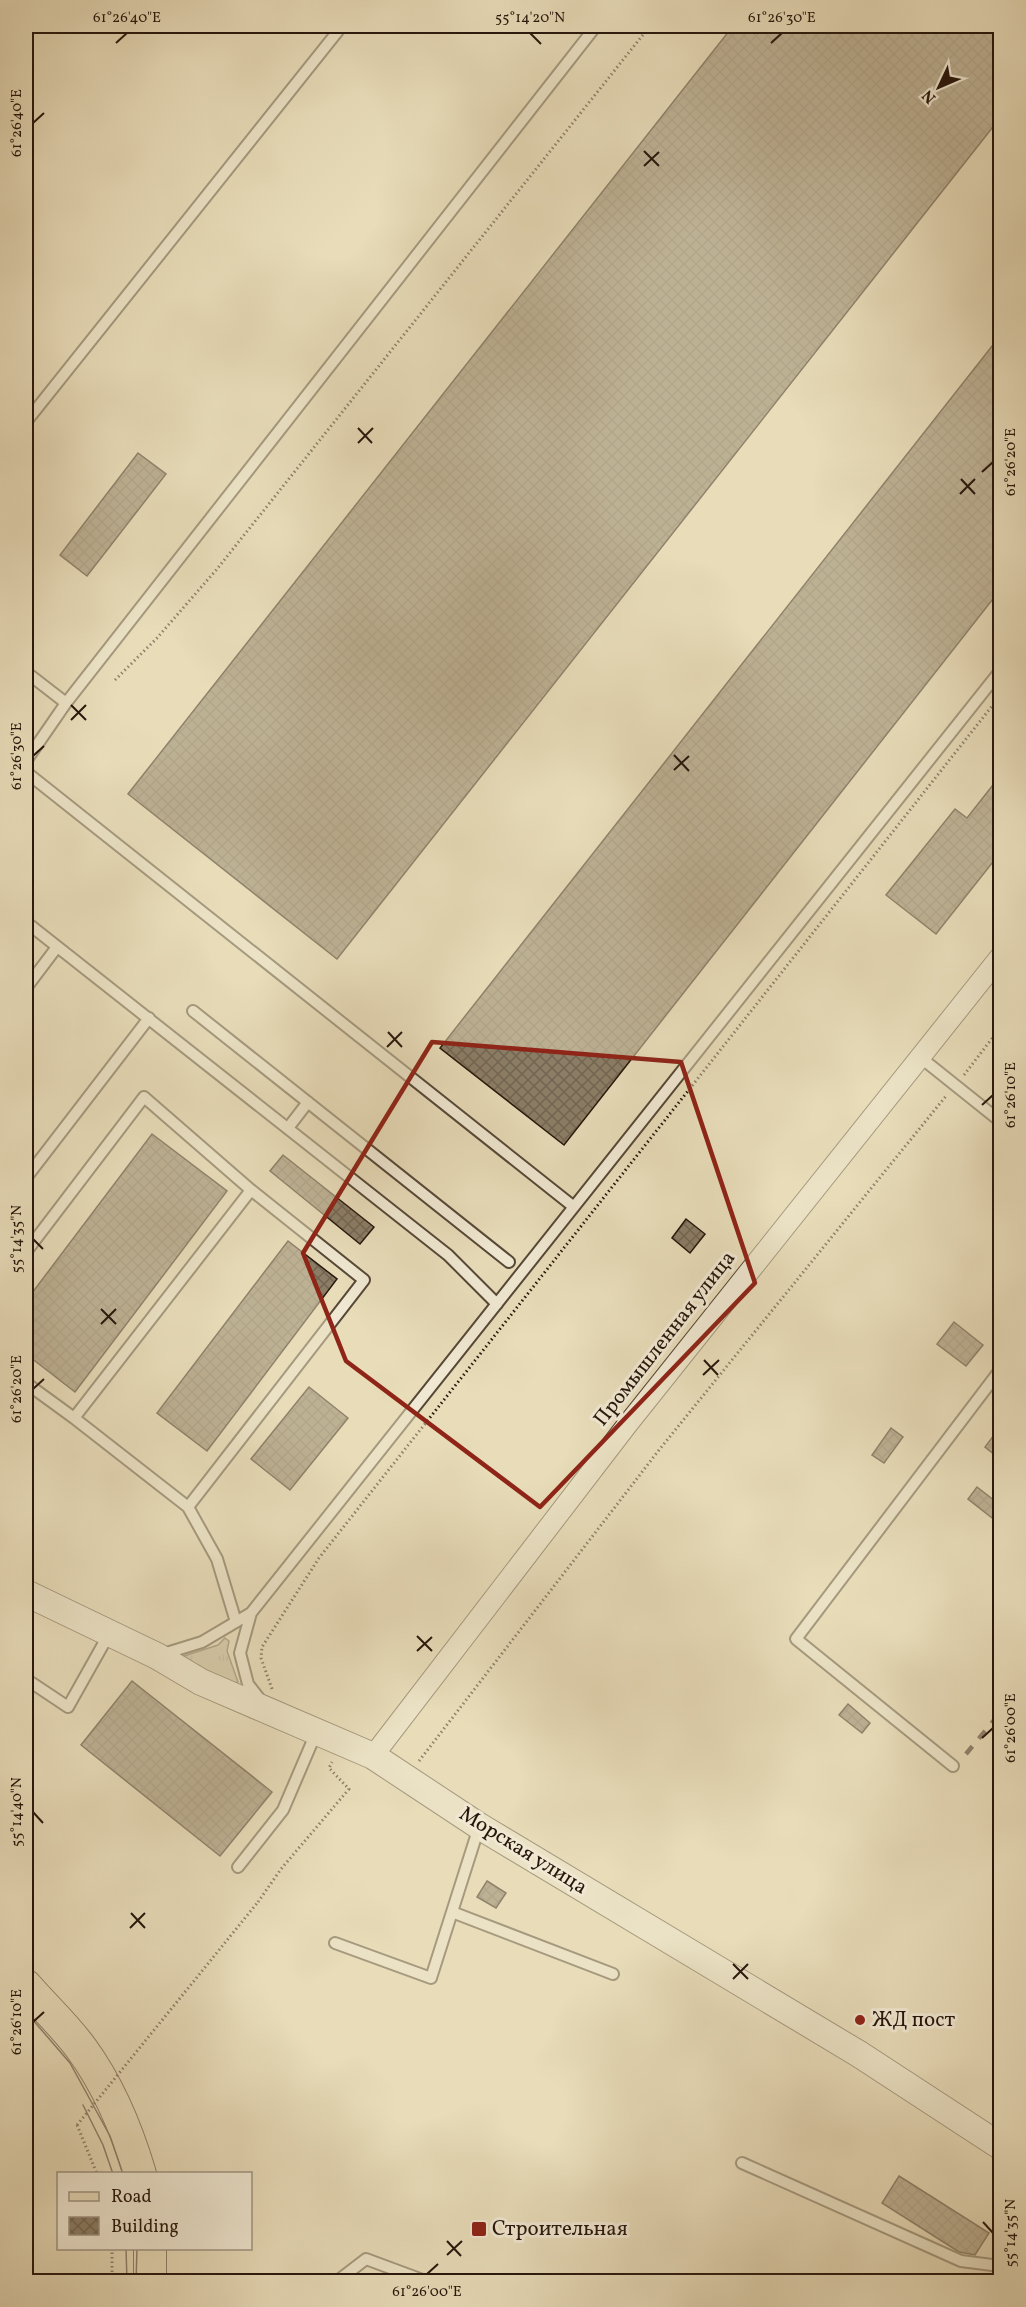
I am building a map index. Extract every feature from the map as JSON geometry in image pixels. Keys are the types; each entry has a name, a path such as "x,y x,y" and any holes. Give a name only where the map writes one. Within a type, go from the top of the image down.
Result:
{"main road":[{"path":"26,1986 81,2049 127,2132 139,2172"},
{"path":"150,2250 150,2282"}],"street":[{"name":"Промышленная улица","path":"377,1751 627,1425 1000,957"},
{"name":"Морская улица","path":"26,1593 157,1656 201,1682 275,1702 327,1738 377,1751 479,1826 859,2055 1000,2146"}],"lane":[{"path":"26,422 342,26"},
{"path":"26,761 66,703 596,26"},
{"path":"157,1656 202,1642 251,1613 574,1207 699,1054 1000,671"},
{"path":"26,672 66,703"},
{"path":"26,772 574,1207"},
{"path":"26,922 448,1255 497,1304"},
{"path":"26,988 57,947"},
{"path":"193,1011 509,1262"},
{"path":"26,1178 149,1018"},
{"path":"921,1057 1000,1121"},
{"path":"26,1252 144,1097 251,1190 364,1280 188,1507"},
{"path":"288,1128 308,1102"},
{"path":"74,1418 251,1190"},
{"path":"953,1766 796,1639 1000,1370"},
{"path":"26,1383 188,1507 217,1559 237,1622"},
{"path":"251,1613 240,1653 248,1684 275,1702"},
{"path":"26,1679 68,1707 109,1634"},
{"path":"238,1867 283,1810 327,1738"},
{"path":"334,1943 431,1978 479,1826"},
{"path":"452,1912 613,1974"},
{"path":"742,2163 961,2261 1000,2266"},
{"path":"336,2282 366,2259 428,2282"}],"path":[{"path":"115,680 158,638 217,569 650,26"},
{"path":"275,1702 261,1658 262,1647 319,1558 1000,696"},
{"path":"377,1751 410,1761 419,1761 659,1450 1000,1028"},
{"path":"96,2172 76,2125 258,1902 281,1869 349,1789 329,1768 327,1738"},
{"path":"112,2250 112,2282"}],"highlighted area":[{"path":"432,1042 681,1062 755,1283 540,1507 346,1361 303,1253"}],"green space":[{"path":"225,1638 229,1641 227,1651 238,1682 234,1683 188,1662 184,1656 218,1645"}],"building":[{"path":"733,26 1000,26 1000,118 337,959 128,794"},
{"path":"1000,336 1000,590 564,1145 440,1048"},
{"path":"138,453 166,474 87,576 60,555"},
{"path":"1000,776 1000,853 936,934 886,895 955,809 967,818"},
{"path":"152,1134 227,1191 75,1392 26,1354 26,1301"},
{"path":"283,1155 374,1227 360,1244 270,1171"},
{"path":"686,1219 705,1234 690,1253 672,1238"},
{"path":"288,1241 337,1279 207,1451 157,1413"},
{"path":"954,1322 983,1345 966,1366 937,1344"},
{"path":"309,1387 348,1418 290,1490 251,1459"},
{"path":"1000,1427 1000,1459 985,1447"},
{"path":"891,1428 903,1437 884,1463 872,1455"},
{"path":"977,1487 1000,1505 992,1518 968,1499"},
{"path":"132,1681 272,1792 220,1856 81,1745"},
{"path":"848,1704 870,1723 862,1733 839,1715"},
{"path":"487,1881 506,1893 496,1908 477,1897"},
{"path":"899,2176 989,2233 975,2255 959,2252 882,2203"}],"tram line":[{"path":"26,2012 70,2063 110,2136 122,2172"},
{"path":"83,2105 103,2145 112,2172"},
{"path":"126,2250 127,2282"},
{"path":"136,2282 137,2250"}],"railway":[{"path":"966,1754 1000,1713"}],"place":[{"name":"ЖД пост","path":"860,2020"},
{"name":"Строительная","path":"479,2229"}]}
